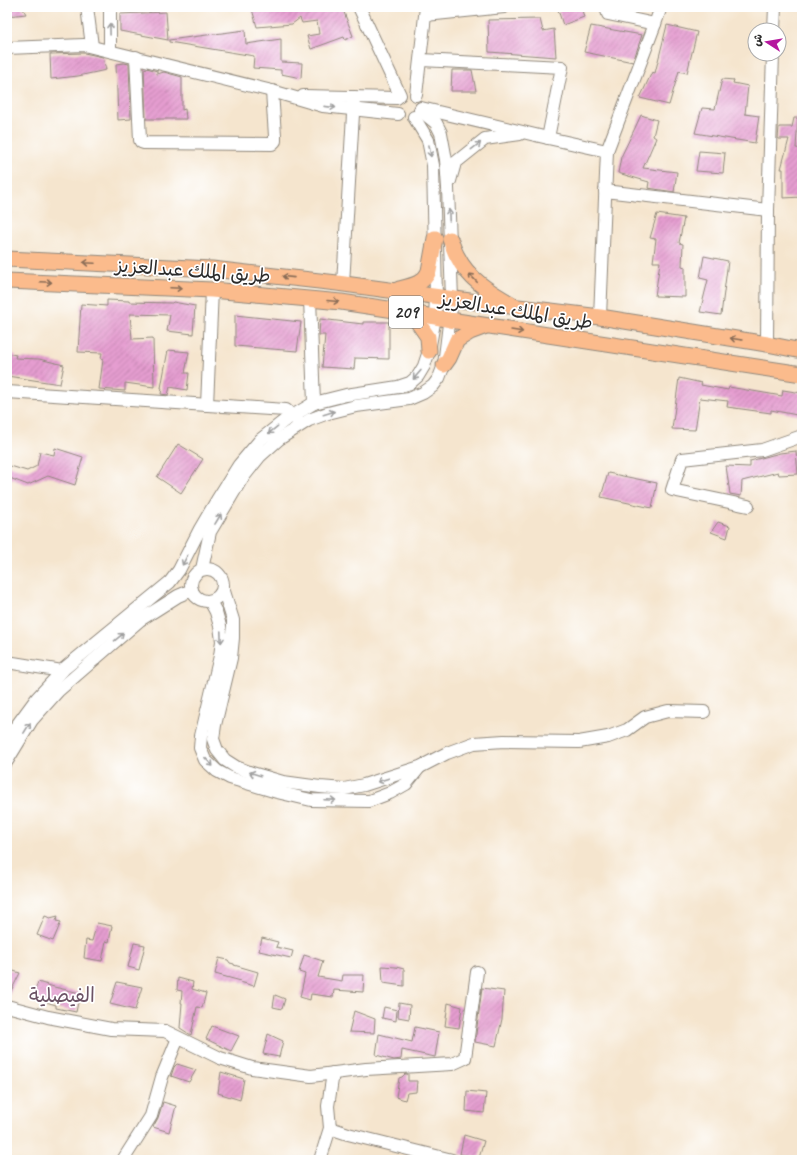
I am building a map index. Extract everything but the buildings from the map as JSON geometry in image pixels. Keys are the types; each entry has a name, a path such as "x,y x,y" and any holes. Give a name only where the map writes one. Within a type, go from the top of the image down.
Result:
{"main road":[{"path":"392,290 420,283 428,276 435,238"},
{"path":"450,238 457,257 478,284 489,292 517,307"},
{"name":"طريق الملك عبدالعزيز","path":"7,259 212,269 344,284 600,317 802,351"},
{"name":"طريق الملك عبدالعزيز","path":"7,281 212,290 341,302 802,374"},
{"path":"408,312 418,321 428,337 429,351"},
{"path":"444,365 449,358 457,340 470,332 488,326"}],"street":[{"path":"87,7 92,46"},
{"path":"110,7 110,50"},
{"path":"359,7 398,96 395,106 398,114"},
{"path":"416,95 426,11 504,7"},
{"path":"606,7 608,14 656,24"},
{"path":"600,317 607,151 656,24 661,7"},
{"path":"774,22 775,7"},
{"path":"7,48 92,46 292,96 354,103 398,114 405,118 409,118 418,111 421,103 416,95 408,92 398,96 354,103"},
{"path":"136,57 140,140 144,144 272,144 275,141 272,91"},
{"path":"421,60 562,67 548,138"},
{"path":"767,344 768,210 773,62"},
{"path":"344,284 354,103"},
{"path":"418,111 607,151"},
{"path":"223,588 221,594 217,598 210,601 202,600 194,595 192,590 192,580 198,572 210,532 241,480 260,456 279,439 309,420 328,413 356,406 408,400 423,393 433,386 439,378 444,365 452,299 446,160 441,133 436,123 418,111"},
{"path":"7,741 37,698 62,671 170,582 179,570 200,529 239,465 260,440 284,421 314,403 346,394 398,387 410,383 418,376 424,366 429,351 435,317 436,297 433,165 428,140 418,111"},
{"path":"448,188 455,163 485,139 526,133"},
{"path":"605,191 768,210"},
{"path":"207,405 212,290"},
{"path":"310,299 314,403"},
{"path":"7,392 286,410 302,425"},
{"path":"748,506 672,490 682,459 762,450 802,436"},
{"path":"198,572 200,529"},
{"path":"198,572 208,569 213,570 222,577 223,588 233,620 234,638 231,658 213,739 217,750 225,760 236,767 283,782 320,788 344,789 364,785 420,767 447,753 474,743 504,741 579,742 608,737 628,730 645,717 668,711 704,712"},
{"path":"7,761 32,720 58,691 140,620 178,596 192,590"},
{"path":"210,601 216,612 222,641 220,656 201,736 200,748 205,760 217,771 230,778 311,800 369,801 390,793 406,784 420,767"},
{"path":"7,662 62,671"},
{"path":"7,1006 48,1017 111,1029 165,1031 220,1058 252,1068 311,1076 366,1069 452,1064 465,1058 477,972"},
{"path":"123,1160 151,1116 162,1077 178,1038"},
{"path":"320,1160 330,1128 328,1106 333,1073"},
{"path":"330,1128 348,1134 452,1160"}],"district":[{"name":"الفيصلية","path":"62,995"}]}
